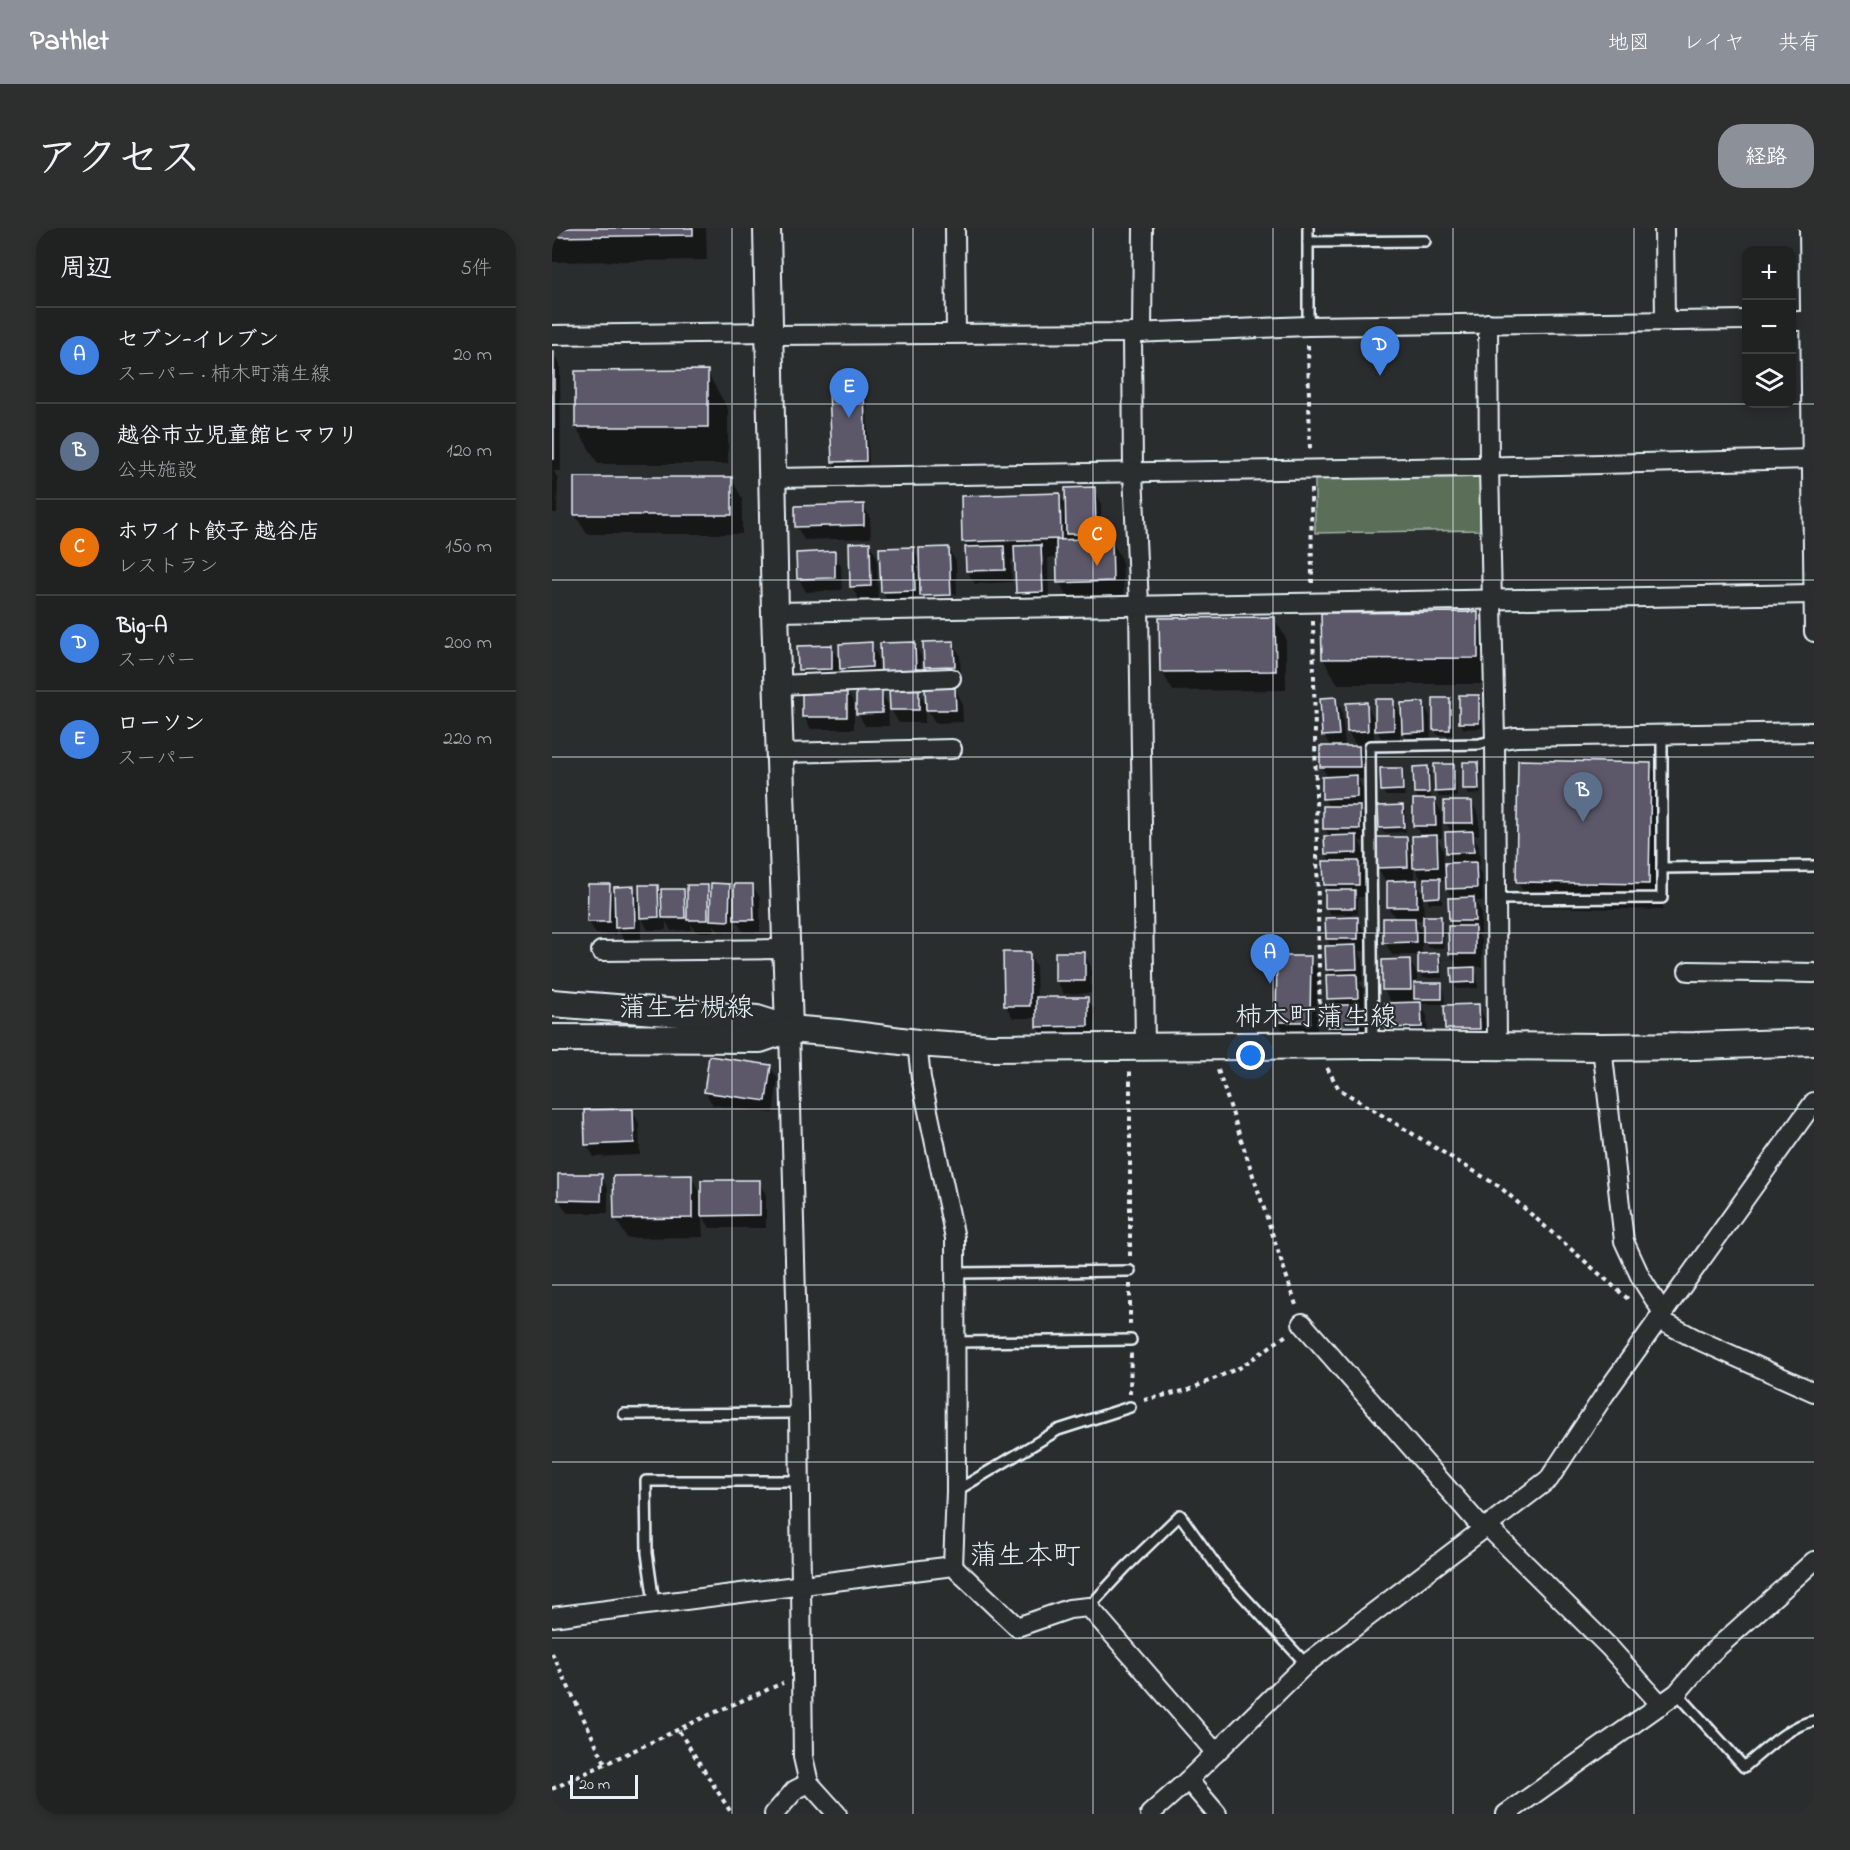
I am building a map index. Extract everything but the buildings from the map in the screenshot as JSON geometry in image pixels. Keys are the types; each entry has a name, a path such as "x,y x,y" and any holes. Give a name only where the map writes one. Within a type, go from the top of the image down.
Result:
{"main road":[{"path":"552,1003 757,1019 789,1029 775,612 767,228"},
{"name":"蒲生岩槻線","path":"552,1038 760,1039 789,1029 820,1031"},
{"name":"柿木町蒲生線","path":"820,1031 917,1043 1138,1055 1210,1047 1323,1054 1373,1045 1602,1047 1814,1042"}],"street":[{"path":"955,228 956,333"},
{"path":"1138,1055 1139,605 1132,473 1143,228"},
{"path":"1664,228 1665,320"},
{"path":"1809,228 1812,321 1814,632"},
{"path":"552,335 1137,333 1308,326 1742,320"},
{"path":"1796,321 1812,321"},
{"path":"1488,323 1495,740 1497,1047"},
{"path":"772,478 1489,467 1812,459"},
{"path":"775,612 1813,594"},
{"path":"778,685 951,678"},
{"path":"1495,740 1516,737 1814,732"},
{"path":"780,753 952,749"},
{"path":"601,951 786,949"},
{"path":"1689,971 1814,973"},
{"path":"789,1029 799,1413 802,1757 809,1783 837,1814"},
{"path":"917,1043 921,1078 955,1239 956,1491 953,1566 1017,1627 1069,1609 1089,1607 1216,1753"},
{"path":"1602,1047 1624,1240 1661,1316 1694,1338 1814,1392"},
{"path":"1150,1814 1188,1780 1306,1664 1549,1479 1605,1394 1814,1102"},
{"path":"1302,1323 1485,1528 1609,1647 1661,1705"},
{"path":"1506,1814 1677,1693 1709,1655 1814,1561"},
{"path":"552,1617 953,1566"},
{"path":"1188,1780 1217,1814"},
{"path":"774,1814 795,1790 809,1783"}],"lane":[{"path":"1308,228 1308,326"},
{"path":"1308,242 1425,241"},
{"path":"1496,899 1662,898 1662,735"},
{"path":"1373,1045 1370,746 1479,744 1495,740"},
{"path":"1662,868 1814,866"},
{"path":"956,1273 1130,1271"},
{"path":"955,1342 1131,1340"},
{"path":"956,1491 1058,1430 1130,1407"},
{"path":"624,1414 799,1413"},
{"path":"654,1603 647,1553 646,1481 800,1481"},
{"path":"1089,1607 1125,1568 1180,1515 1221,1572 1306,1664"},
{"path":"1677,1693 1744,1767 1771,1744 1806,1722 1814,1721"}],"path":[{"path":"1308,326 1323,1054 1326,1067 1339,1089 1500,1187 1632,1302"},
{"path":"1130,1407 1134,1403 1188,1390 1241,1367 1302,1323 1210,1047"},
{"path":"1130,1407 1130,1271 1138,1055"},
{"path":"552,1653 606,1765"},
{"path":"552,1789 711,1714 802,1676"},
{"path":"679,1731 732,1814"}],"green space":[{"path":"1473,472 1480,478 1480,530 1315,533 1315,476"}],"place":[{"name":"Big-A","path":"1380,376"},
{"name":"ローソン","path":"849,418"},
{"name":"ホワイト餃子 越谷店","path":"1097,566"},
{"name":"越谷市立児童館ヒマワリ","path":"1583,822"},
{"name":"セブン-イレブン","path":"1270,984"}],"district":[{"name":"蒲生本町","path":"1025,1554"}]}
